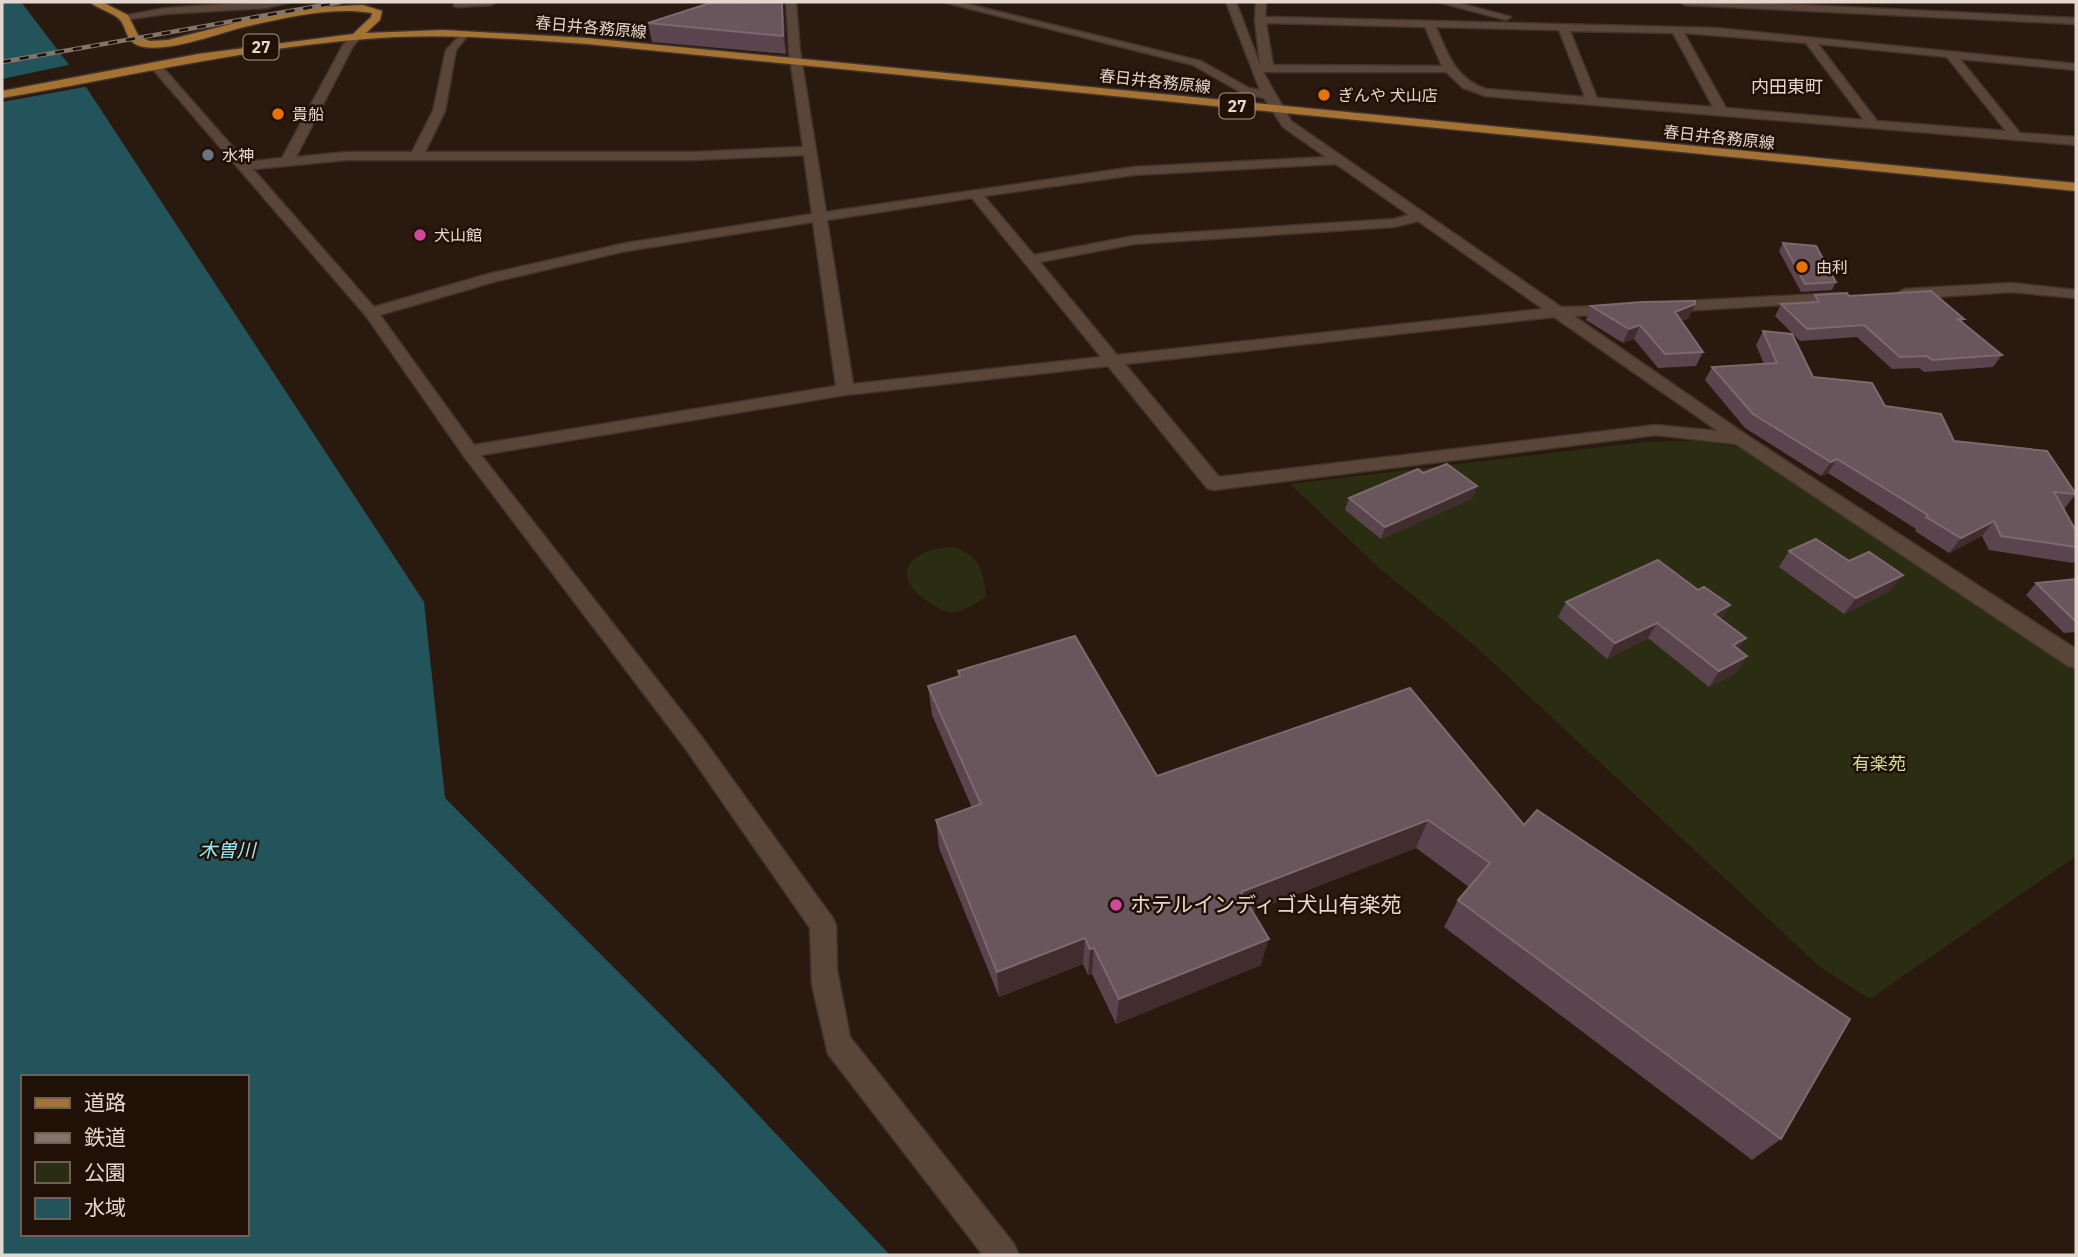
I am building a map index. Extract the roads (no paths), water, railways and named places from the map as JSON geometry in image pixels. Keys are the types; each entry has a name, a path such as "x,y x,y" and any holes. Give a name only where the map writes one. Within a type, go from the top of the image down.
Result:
{"main road":[{"path":"95,2 124,17 132,38 141,43 178,41 250,22 321,11 365,8 377,11 376,18 359,34"},
{"name":"春日井各務原線","path":"122,67 155,65 359,34"},
{"name":"春日井各務原線","path":"2,95 278,35 464,34 587,41 797,62 1273,102 2076,187"},
{"path":"2,88 122,67"}],"street":[{"path":"124,17 173,9 259,6 286,2"},
{"path":"458,4 491,2"},
{"path":"791,2 795,46 793,57 797,62 845,390"},
{"path":"948,2 1207,66 1246,91 1273,102"},
{"path":"1231,2 1262,68 1273,102 1287,124 1742,440 2076,660"},
{"path":"1261,2 1262,68"},
{"path":"1443,2 1534,26"},
{"path":"1685,2 2076,22"},
{"path":"1774,2 1785,8"},
{"path":"1260,20 1676,29 1996,59 2009,65 2075,73"},
{"path":"1429,24 1449,69 1467,86 1485,92 2076,141"},
{"path":"1563,26 1593,102"},
{"path":"1676,29 1722,112"},
{"path":"288,160 348,46 359,34"},
{"path":"417,155 439,111 451,50 464,34"},
{"path":"1809,40 1874,125"},
{"path":"1950,54 2017,136"},
{"path":"155,65 371,313 469,451 692,742 823,925 821,951 838,1045 1003,1255"},
{"path":"1262,68 1449,69"},
{"path":"242,166 288,160 417,155 693,156 808,151"},
{"path":"371,313 560,260 626,247 1134,171 1337,159"},
{"path":"975,193 1214,484 1656,430 1742,440"},
{"path":"1030,260 1134,240 1394,223 1419,217"},
{"path":"1889,295 2015,288 2073,296"},
{"path":"469,451 845,390 1111,360 1557,313 1862,296"}],"water":[{"name":"木曽川","path":"2,2 21,2 86,87 424,602 445,798 716,1070 890,1255 2,1255"}],"railway":[{"path":"2,62 341,2"}],"place":[{"name":"ぎんや 犬山店","path":"1324,95"},
{"name":"貴船","path":"278,114"},
{"name":"水神","path":"208,155"},
{"name":"犬山館","path":"420,235"},
{"name":"由利","path":"1802,267"},
{"name":"ホテルインディゴ犬山有楽苑","path":"1116,905"}],"district":[{"name":"内田東町","path":"1787,87"}],"park label":[{"name":"有楽苑","path":"1879,764"}]}
